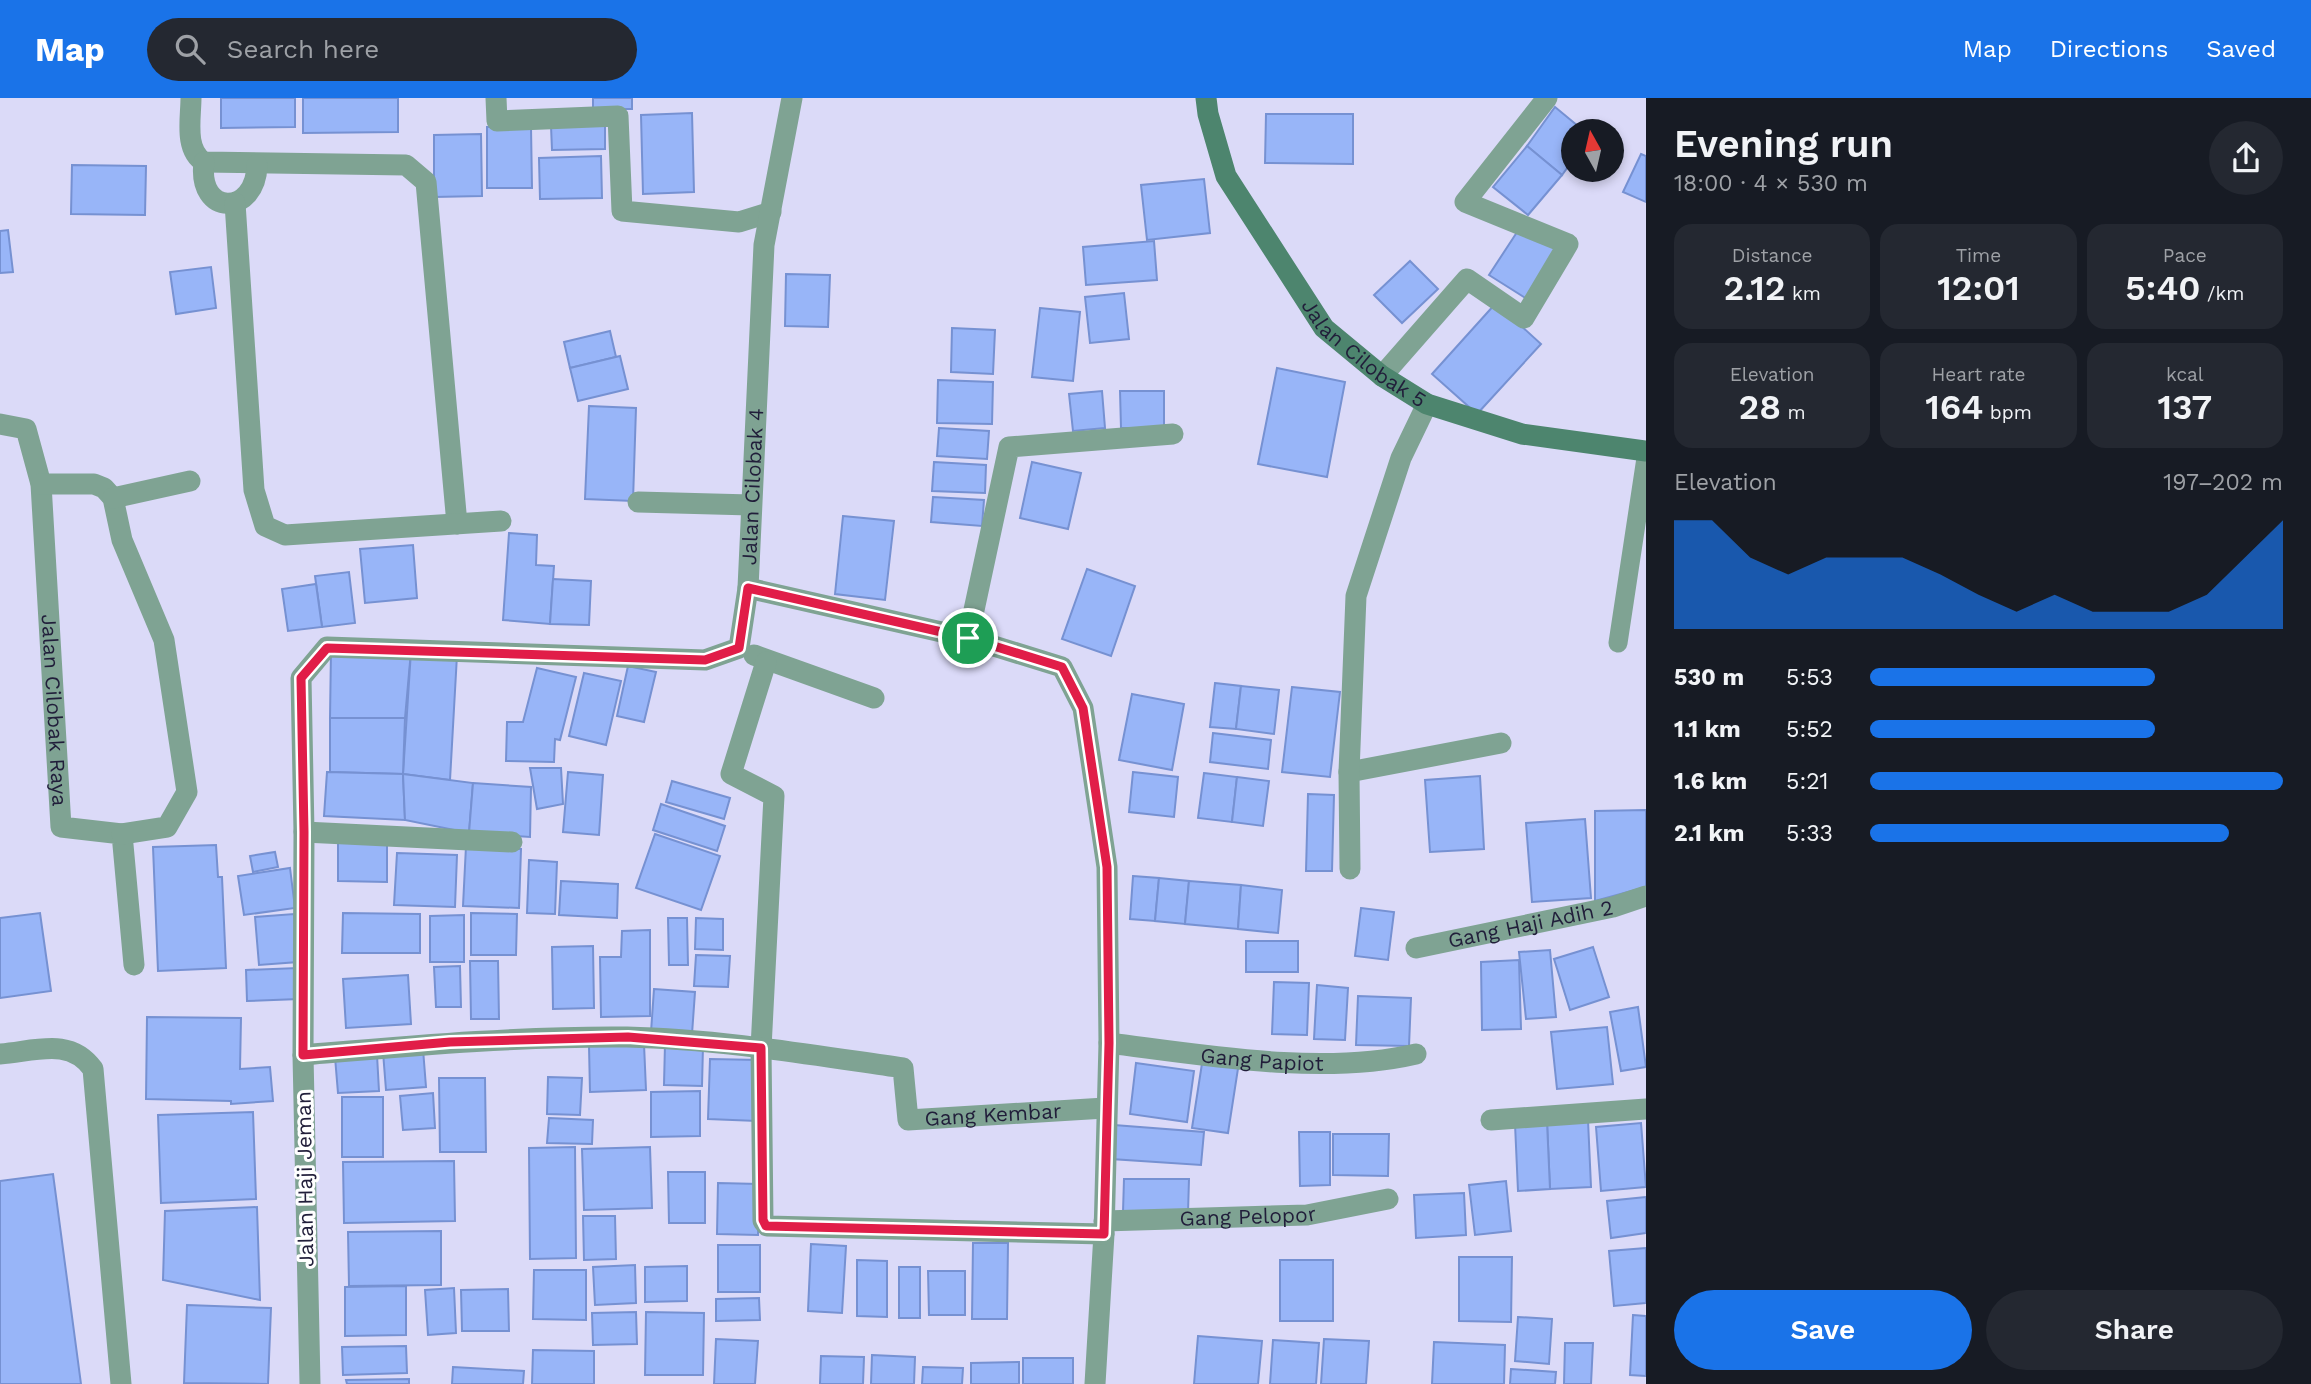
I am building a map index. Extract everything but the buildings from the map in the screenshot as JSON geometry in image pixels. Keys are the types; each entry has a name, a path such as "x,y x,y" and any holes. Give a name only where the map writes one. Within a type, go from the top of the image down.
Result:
{"street":[{"path":"191,98 191,146 197,157 204,162 257,165 406,165 426,182 457,524"},
{"path":"496,98 497,121 618,116 622,211 739,222 771,212"},
{"name":"Jalan Cilobak 4","path":"792,98 764,245 748,588 968,638 1062,667 1083,708 1107,867 1109,1043 1105,1108 1104,1227 1095,1384"},
{"name":"Jalan Cilobak 5","path":"1206,98 1226,176 1324,328 1382,376 1427,404 1522,433 1646,451"},
{"path":"1382,376 1467,279 1524,318 1562,255 1568,244 1465,202 1547,98"},
{"path":"204,162 202,179 206,192 218,202 235,203 250,194 257,180 257,165"},
{"path":"235,203 254,490 265,526 285,535 501,520"},
{"path":"1350,869 1349,772 1356,596 1401,458 1427,404"},
{"name":"Jalan Cilobak Raya","path":"0,424 26,429 41,484 61,827 122,834"},
{"path":"968,638 1009,447 1173,434"},
{"path":"113,498 190,481"},
{"path":"41,484 94,484 104,488 113,498 122,540 164,639 187,792 167,827 122,834 134,965"},
{"path":"638,502 751,505"},
{"path":"748,588 739,648 766,662 874,698"},
{"name":"Jalan Haji Jeman","path":"310,1384 303,1055 304,832 301,678 327,648 705,660 739,648"},
{"path":"761,1048 774,796 731,774 766,662"},
{"path":"1349,772 1501,743"},
{"path":"304,832 512,842"},
{"name":"Gang Haji Adih 2","path":"1416,948 1613,907 1646,896"},
{"name":"Gang Kembar","path":"303,1055 450,1042 628,1037 761,1048 903,1068 908,1120 1105,1108"},
{"name":"Gang Papiot","path":"1109,1043 1252,1062 1385,1061 1416,1054"},
{"path":"0,1054 69,1048 84,1056 93,1069 121,1384"},
{"name":"Gang Pelopor","path":"761,1048 763,1220 766,1226 1104,1227 1307,1215 1388,1199"},
{"path":"1491,1120 1646,1110"}],"lane":[{"path":"1618,643 1646,458"}],"route":[{"path":"748,588 968,638 1062,667 1083,708 1107,867 1109,1043 1105,1108 1104,1234 766,1226 763,1220 761,1048 628,1037 450,1042 303,1055 304,832 301,678 327,648 705,660 739,648 748,588"}]}
